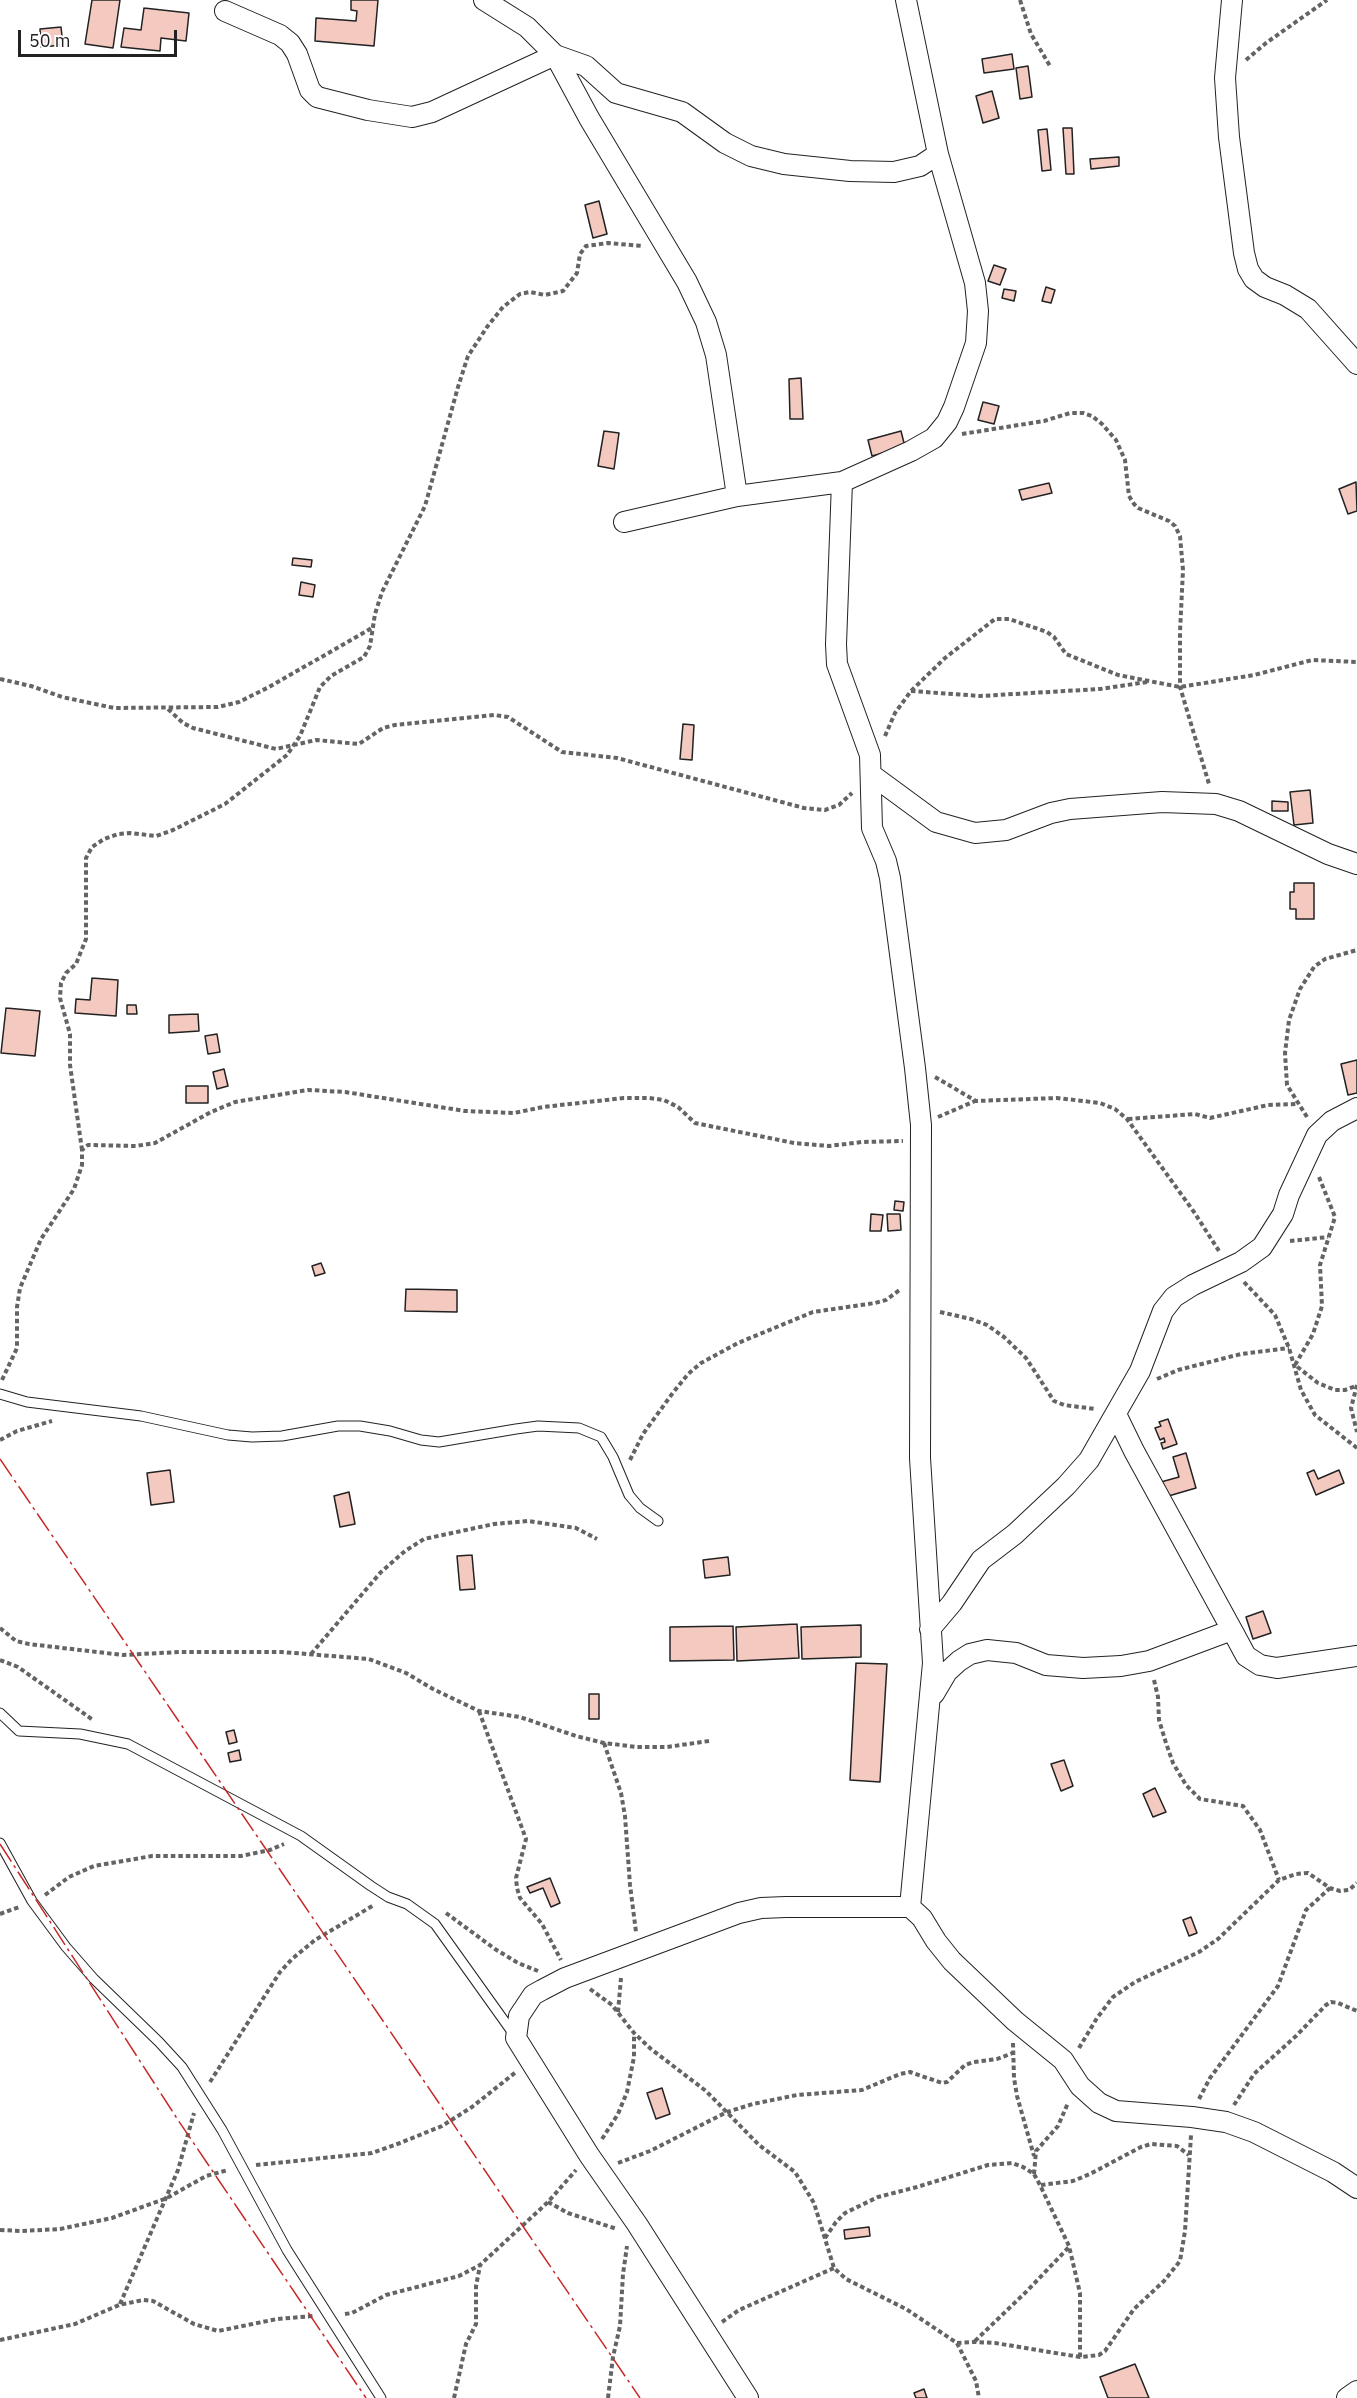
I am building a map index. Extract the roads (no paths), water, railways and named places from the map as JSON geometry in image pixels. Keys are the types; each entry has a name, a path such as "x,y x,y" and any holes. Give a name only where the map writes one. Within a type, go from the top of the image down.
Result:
{"street":[{"path":"484,0 527,27 555,55 589,118 670,250 706,322 716,355 737,496"},
{"path":"624,522 737,496 842,482 911,451 934,438 947,422 976,344 978,311 975,283 938,154 906,0"},
{"path":"1232,0 1226,78 1228,137 1248,269 1254,279 1265,287 1285,295 1308,309 1357,363"},
{"path":"225,11 280,35 290,43 297,54 310,90 317,97 368,110 412,117 432,112 555,55 586,66 616,93 682,111 725,143 751,156 784,164 874,173 894,172 920,166 938,154"},
{"path":"842,482 836,654 848,697 865,736 872,775 871,822 890,878 915,1068 920,1133 920,1458 933,1664 910,1907"},
{"path":"872,775 936,822 975,833 1006,830 1051,813 1070,809 1162,802 1216,804 1239,811 1328,854 1357,864"},
{"path":"930,1629 952,1603 981,1560 1015,1534 1066,1486 1089,1460 1140,1371 1163,1311 1174,1297 1192,1285 1254,1255 1270,1237 1283,1214 1298,1172 1315,1139 1332,1121 1357,1108"},
{"path":"1116,1414 1134,1452 1246,1656 1260,1665 1277,1668 1357,1656"},
{"path":"931,1699 947,1672 959,1661 970,1654 987,1650 1016,1653 1046,1665 1083,1668 1121,1666 1149,1661 1232,1630"},
{"path":"748,2398 708,2334 634,2229 516,2038 519,2016 527,2002 542,1990 567,1978 739,1913 761,1908 910,1907 922,1918 952,1961 1015,2021 1056,2054 1088,2095 1116,2111 1226,2122 1254,2132 1333,2172 1357,2188"},
{"path":"1347,2398 1357,2391"}],"lane":[{"path":"0,1394 27,1402 141,1416 228,1435 252,1437 282,1436 338,1426 360,1426 439,1442 516,1428 538,1426 579,1428 602,1437 613,1456 629,1495 640,1508 658,1521"},
{"path":"0,1713 19,1731 80,1734 129,1744 301,1836 388,1897 407,1904 435,1924 516,2038"},
{"path":"0,1843 32,1901 73,1955 106,1992 182,2067 241,2166 287,2250 381,2398"}]}
